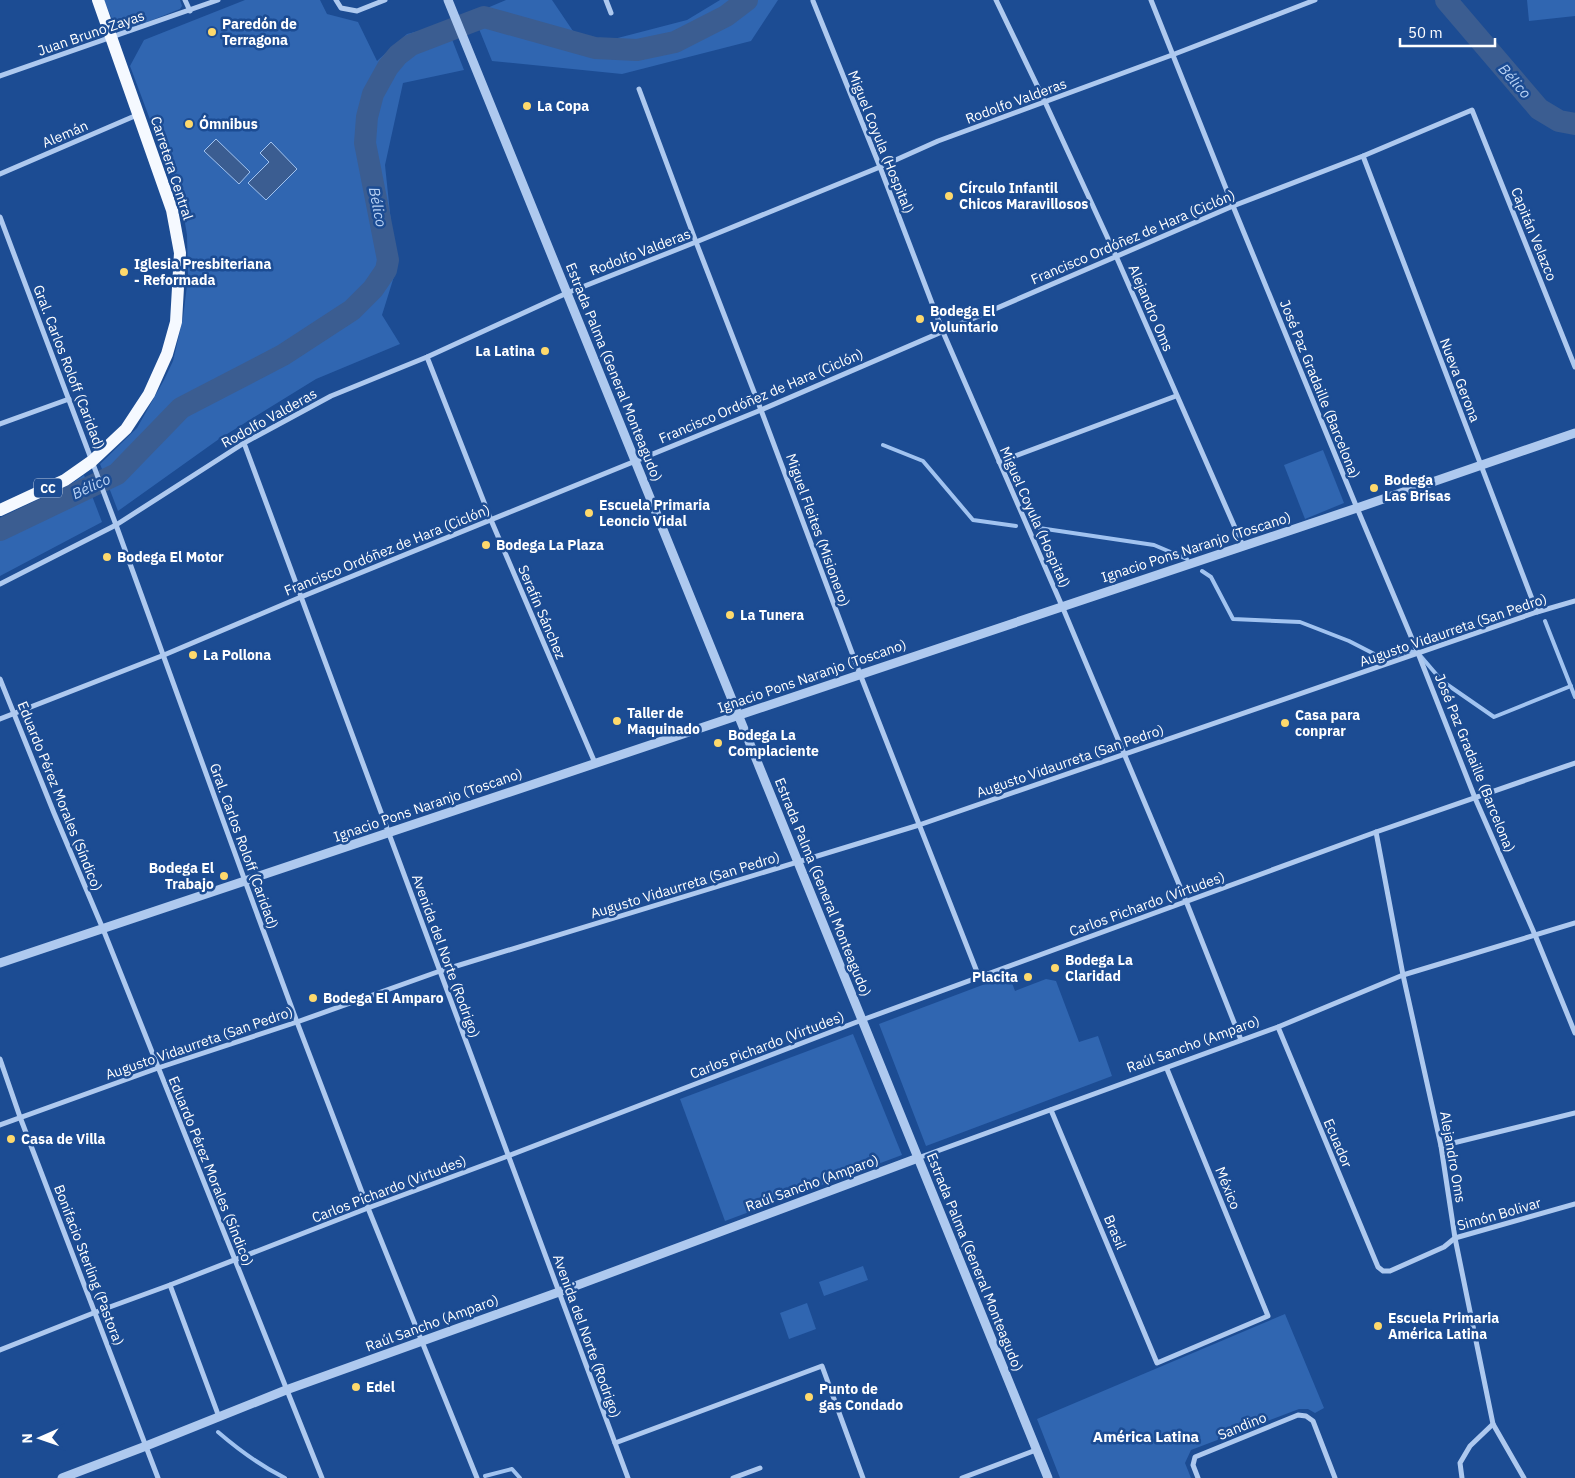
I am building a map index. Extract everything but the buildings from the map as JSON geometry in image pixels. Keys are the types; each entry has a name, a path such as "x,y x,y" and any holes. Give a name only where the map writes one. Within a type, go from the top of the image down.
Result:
{"main road":[{"name":"Carretera Central","path":"0,510 94,464 126,429 149,394 167,354 176,322 180,253 172,210 98,0"}],"street":[{"path":"185,0 190,11"},
{"name":"Juan Bruno Zayas","path":"0,76 218,0"},
{"path":"336,0 342,8 357,11 385,0"},
{"name":"Estrada Palma (General Monteagudo)","path":"448,0 1048,1478"},
{"path":"606,0 611,13"},
{"name":"Alejandro Oms","path":"996,0 1116,256 1243,546"},
{"name":"José Paz Gradaille (Barcelona)","path":"1151,0 1232,206 1418,653 1475,798 1536,935 1575,1034"},
{"name":"Rodolfo Valderas","path":"0,584 116,524 244,443 331,396 427,357 567,293 880,167 938,141 1316,0"},
{"name":"Miguel Coyula (Hospital)","path":"813,1 880,167 943,332 1062,606 1186,901 1241,1040"},
{"name":"Miguel Fleites (Misionero)","path":"639,89 860,674 980,977"},
{"name":"Francisco Ordóñez de Hara (Ciclón)","path":"0,719 164,655 301,597 761,410 1232,206 1362,156 1472,110"},
{"name":"Capitán Velazco","path":"1472,110 1575,367"},
{"name":"Alemán","path":"0,174 139,114"},
{"name":"Nueva Gerona","path":"1362,156 1536,612"},
{"name":"Gral. Carlos Roloff (Caridad)","path":"0,217 94,464 245,881 368,1208 478,1478"},
{"name":"Serafín Sánchez","path":"427,357 491,520 595,764"},
{"path":"999,462 1176,396"},
{"path":"0,424 69,399"},
{"name":"Ignacio Pons Naranjo (Toscano)","path":"0,963 1357,508 1575,432"},
{"name":"Avenida del Norte (Rodrigo)","path":"244,443 628,1478"},
{"name":"Augusto Vidaurreta (San Pedro)","path":"0,1124 158,1068 298,1022 440,971 919,825 1536,612 1575,601"},
{"name":"Eduardo Pérez Morales (Síndico)","path":"0,679 103,929 322,1478"},
{"name":"Carlos Pichardo (Virtudes)","path":"0,1350 862,1020 1376,832 1575,763"},
{"name":"Alejandro Oms","path":"1376,832 1404,975 1441,1146 1455,1238 1493,1424 1524,1478"},
{"name":"Raúl Sancho (Amparo)","path":"62,1478 286,1390 559,1292 918,1158 1278,1027 1404,975 1575,923"},
{"name":"Ecuador","path":"1278,1027 1378,1267"},
{"name":"Bonifacio Sterling (Pastora)","path":"0,1059 20,1117 158,1478"},
{"name":"México","path":"1157,1364 1268,1316 1166,1068"},
{"name":"Brasil","path":"1051,1110 1157,1364"},
{"path":"1441,1146 1575,1113"},
{"name":"Simón Bolivar","path":"1378,1267 1383,1271 1390,1271 1444,1247 1455,1238 1575,1204"},
{"path":"170,1285 219,1417"},
{"path":"615,1443 822,1366 863,1478"},
{"name":"Sandino","path":"1198,1478 1193,1466 1194,1457 1298,1415 1306,1416 1313,1421 1335,1478"},
{"path":"1462,1478 1460,1463 1470,1446 1493,1424"},
{"path":"962,1478 1036,1450"},
{"path":"733,1478 760,1468"}],"shaded area":[{"path":"104,0 180,0 182,6 180,9 120,33 117,31"},
{"path":"245,0 320,0 327,14 358,22 377,61 407,34 446,24 464,70 403,83 385,165 396,270 382,315 400,344 316,379 219,439 118,511 100,464 137,428 173,361 183,318 188,277 187,235 182,205 130,66 144,40"},
{"path":"506,0 552,0 575,34 610,40 687,20 720,0 778,0 751,41 622,74 492,61 473,14"},
{"path":"1527,0 1575,0 1575,16 1529,21"},
{"path":"216,139 250,172 239,184 204,151"},
{"path":"271,142 297,169 266,200 248,183 269,162 260,153"},
{"path":"1323,450 1344,503 1305,519 1284,465"},
{"path":"84,475 102,522 0,576 0,521 49,500"},
{"path":"1009,975 1015,991 1046,979 1056,981 1079,1042 1098,1036 1112,1076 926,1146 879,1024"},
{"path":"853,1034 902,1155 725,1221 680,1099"},
{"path":"863,1266 868,1280 824,1296 819,1282"},
{"path":"807,1303 816,1329 789,1339 780,1313"},
{"path":"1285,1314 1324,1408 1315,1413 1308,1409 1299,1409 1191,1450 1185,1463 1191,1478 1060,1478 1037,1419"}],"waterway":[{"name":"Bélico","path":"0,530 117,474 181,408 283,355 352,310 373,289 386,270 388,260 365,143 367,117 373,94 388,67 398,55 411,45 484,17 595,48 637,50 675,42 726,16 747,0"},
{"name":"Bélico","path":"1446,0 1539,109 1559,121 1575,124"},
{"path":"883,445 923,461 973,520 1016,526"},
{"path":"1039,528 1154,545 1187,559"},
{"path":"1202,571 1211,577 1233,619 1300,622 1349,641 1384,659 1408,651 1418,653 1442,681 1494,717 1571,686"},
{"path":"1545,621 1575,697"},
{"path":"218,1432 250,1457 285,1478"},
{"path":"485,1476 512,1469 520,1478"}],"place":[{"name":"Paredón de Terragona","path":"212,32"},
{"name":"La Copa","path":"527,106"},
{"name":"Ómnibus","path":"189,124"},
{"name":"Círculo Infantil Chicos Maravillosos","path":"949,196"},
{"name":"Iglesia Presbiteriana - Reformada","path":"124,272"},
{"name":"Bodega El Voluntario","path":"920,319"},
{"name":"La Latina","path":"545,351"},
{"name":"Bodega Las Brisas","path":"1374,488"},
{"name":"Escuela Primaria Leoncio Vidal","path":"589,513"},
{"name":"Bodega La Plaza","path":"486,545"},
{"name":"Bodega El Motor","path":"107,557"},
{"name":"La Tunera","path":"730,615"},
{"name":"La Pollona","path":"193,655"},
{"name":"Taller de Maquinado","path":"617,721"},
{"name":"Casa para conprar","path":"1285,723"},
{"name":"Bodega La Complaciente","path":"718,743"},
{"name":"Bodega El Trabajo","path":"224,876"},
{"name":"Bodega La Claridad","path":"1055,968"},
{"name":"Placita","path":"1028,977"},
{"name":"Bodega El Amparo","path":"313,998"},
{"name":"Casa de Villa","path":"11,1139"},
{"name":"Escuela Primaria América Latina","path":"1378,1326"},
{"name":"Edel","path":"356,1387"},
{"name":"Punto de gas Condado","path":"809,1397"}],"district":[{"name":"América Latina","path":"1146,1436"}]}
